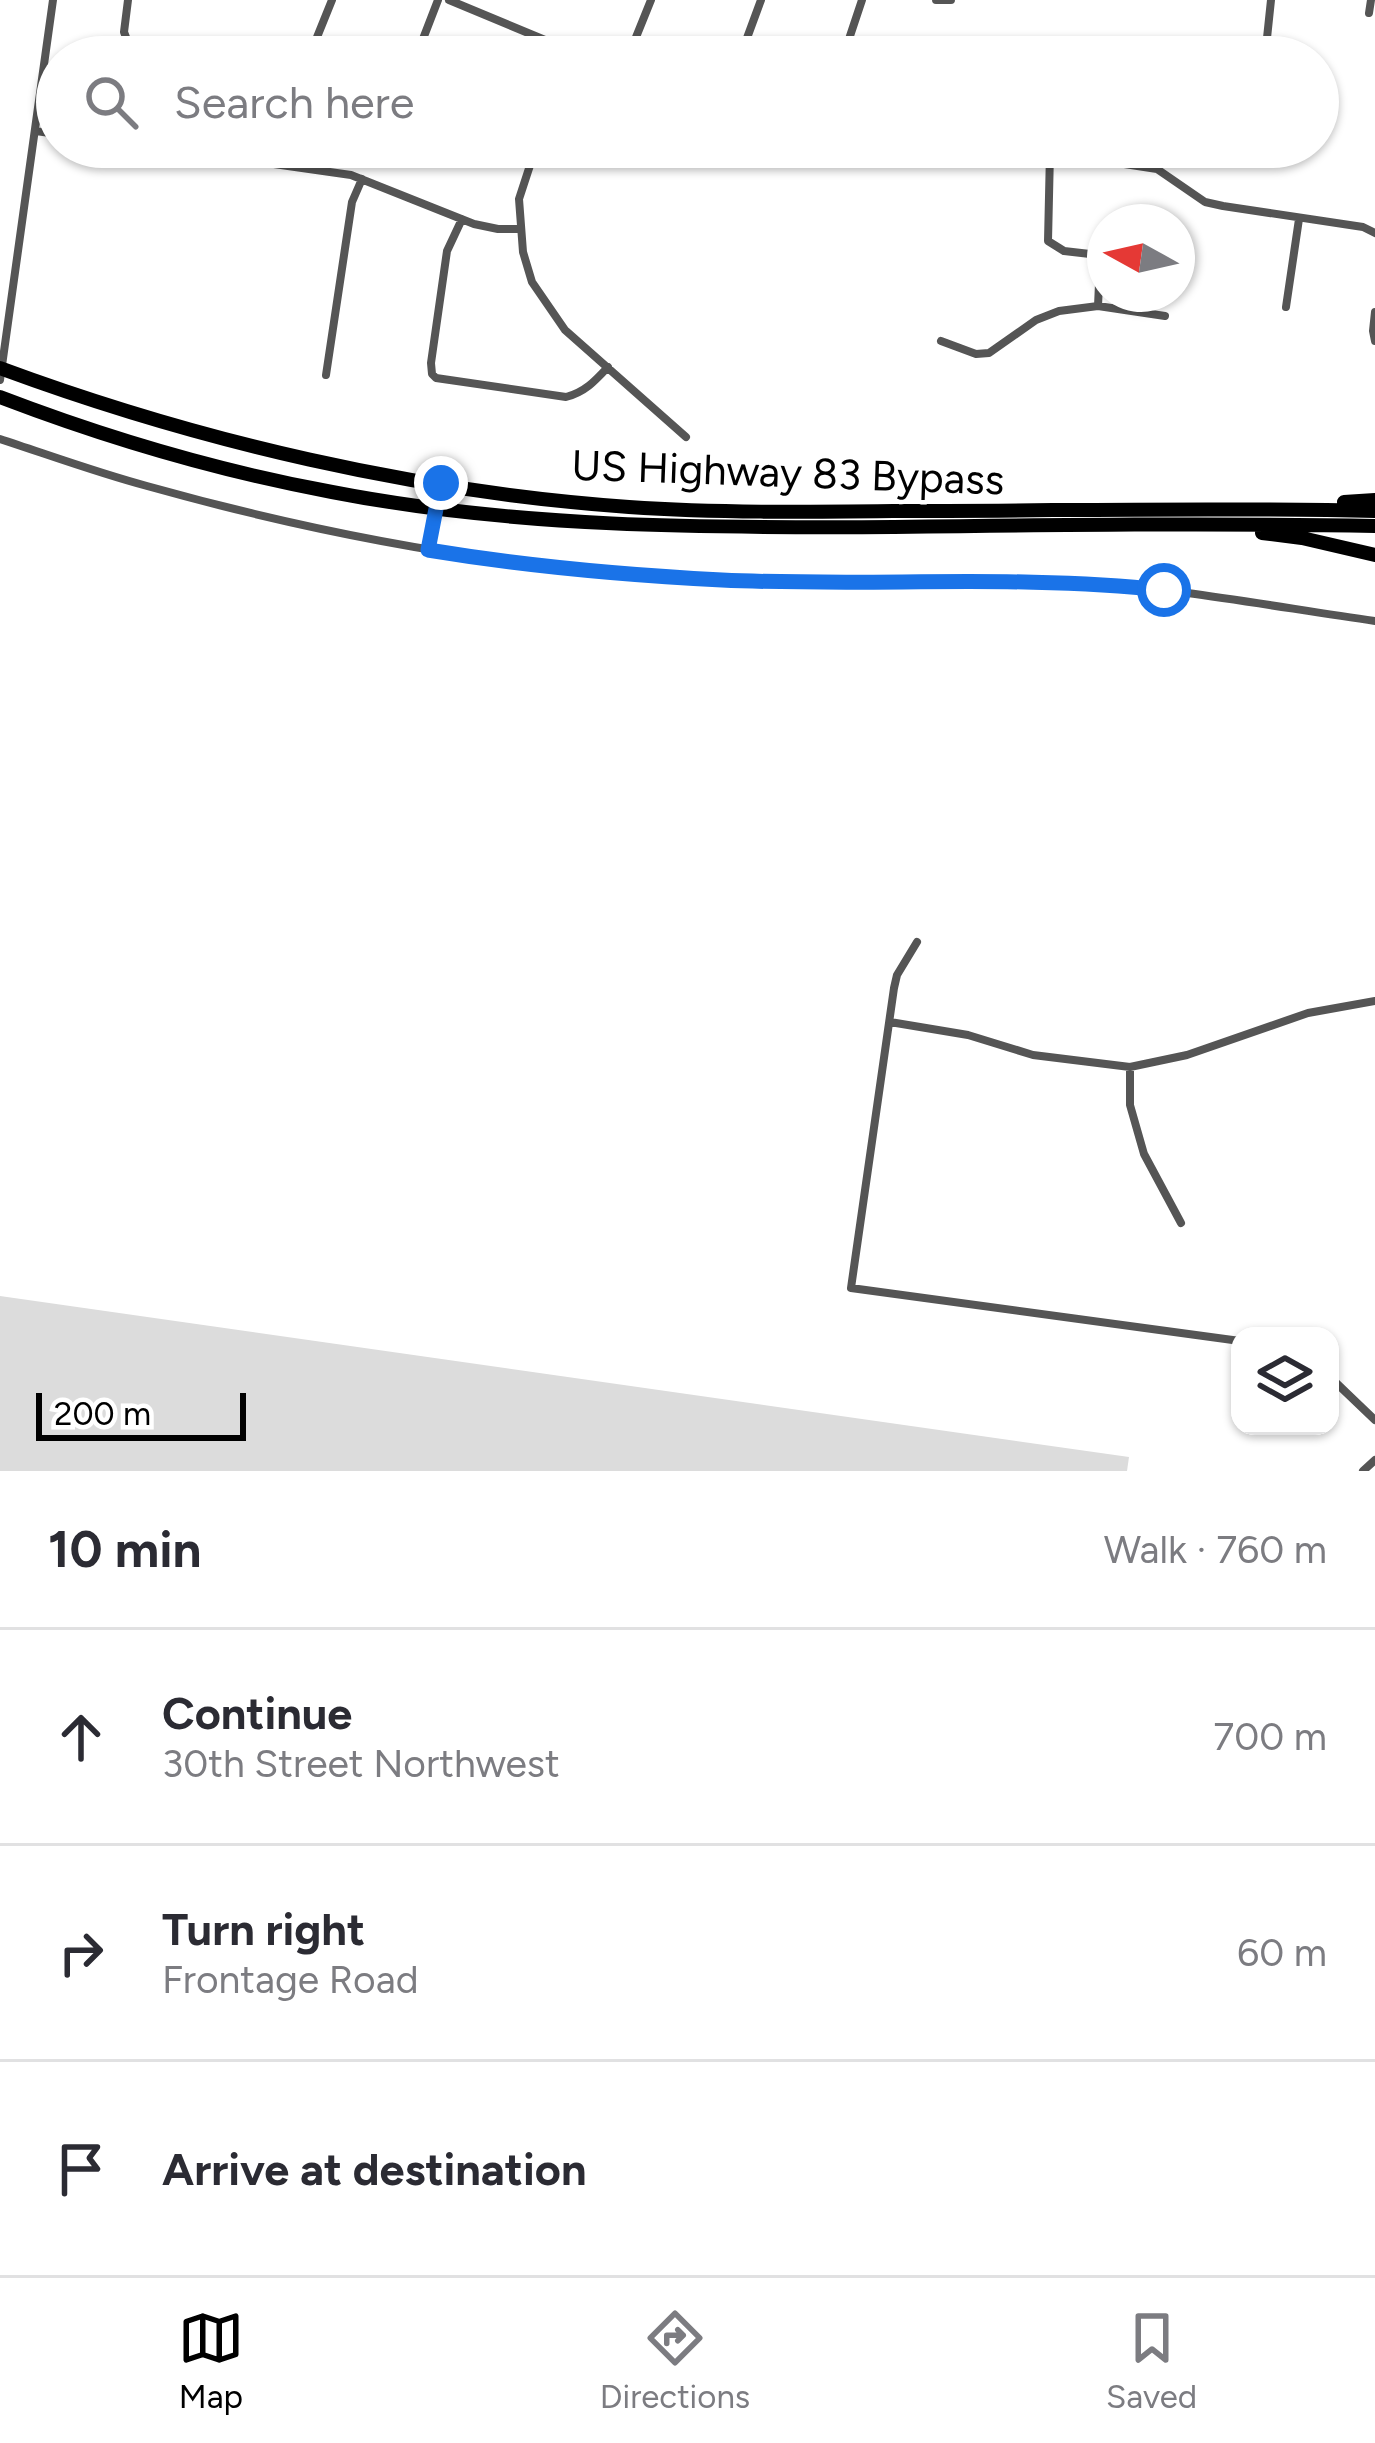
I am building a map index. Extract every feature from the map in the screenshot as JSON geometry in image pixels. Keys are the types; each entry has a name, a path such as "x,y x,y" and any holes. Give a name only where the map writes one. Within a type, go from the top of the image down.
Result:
{"highway":[{"name":"US Highway 83 Bypass","path":"1,372 172,424 308,458 441,483 623,507 694,511 1375,511"},
{"name":"US Highway 83 Bypass","path":"0,397 141,445 279,481 438,508 570,522 666,527 1375,526"},
{"path":"1211,510 1375,500"},
{"path":"1189,526 1283,535 1375,555"}],"street":[{"path":"49,36 53,0"},
{"path":"126,36 128,0"},
{"path":"317,36 332,0"},
{"path":"424,36 438,0"},
{"path":"449,0 533,36"},
{"path":"637,36 652,0"},
{"path":"748,36 761,0"},
{"path":"850,36 862,0"},
{"path":"936,0 951,0"},
{"path":"1267,36 1271,0"},
{"path":"1369,13 1371,0"},
{"path":"1,372 36,138"},
{"path":"307,168 362,179 462,219 498,229 520,229"},
{"path":"529,168 519,199 520,229 532,282 566,330 686,437"},
{"path":"1050,168 1048,241 1064,251 1087,254"},
{"path":"1152,168 1205,202 1363,226 1375,232"},
{"path":"326,376 352,202 362,179"},
{"path":"462,219 447,251 432,374 445,381 566,397 589,387 608,367"},
{"path":"1286,307 1299,219"},
{"path":"940,340 976,354 989,353 1036,320 1087,307"},
{"path":"1139,312 1166,316"},
{"path":"1375,312 1375,340"},
{"path":"0,439 218,506 428,550 588,571 724,580 1026,580 1119,585 1375,621"},
{"path":"428,550 441,483"},
{"path":"917,942 897,975 851,1288 1231,1340"},
{"path":"890,1022 968,1036 1033,1055 1130,1067 1187,1055 1307,1012 1375,1000"},
{"path":"1130,1067 1130,1105 1144,1154 1181,1223"},
{"path":"1339,1384 1375,1420"},
{"path":"1363,1471 1375,1460"}],"shaded area":[{"path":"0,1296 1129,1457 1127,1471 0,1471"}],"route":[{"path":"441,483 428,550 465,556 724,580 1026,580 1164,590"}]}
